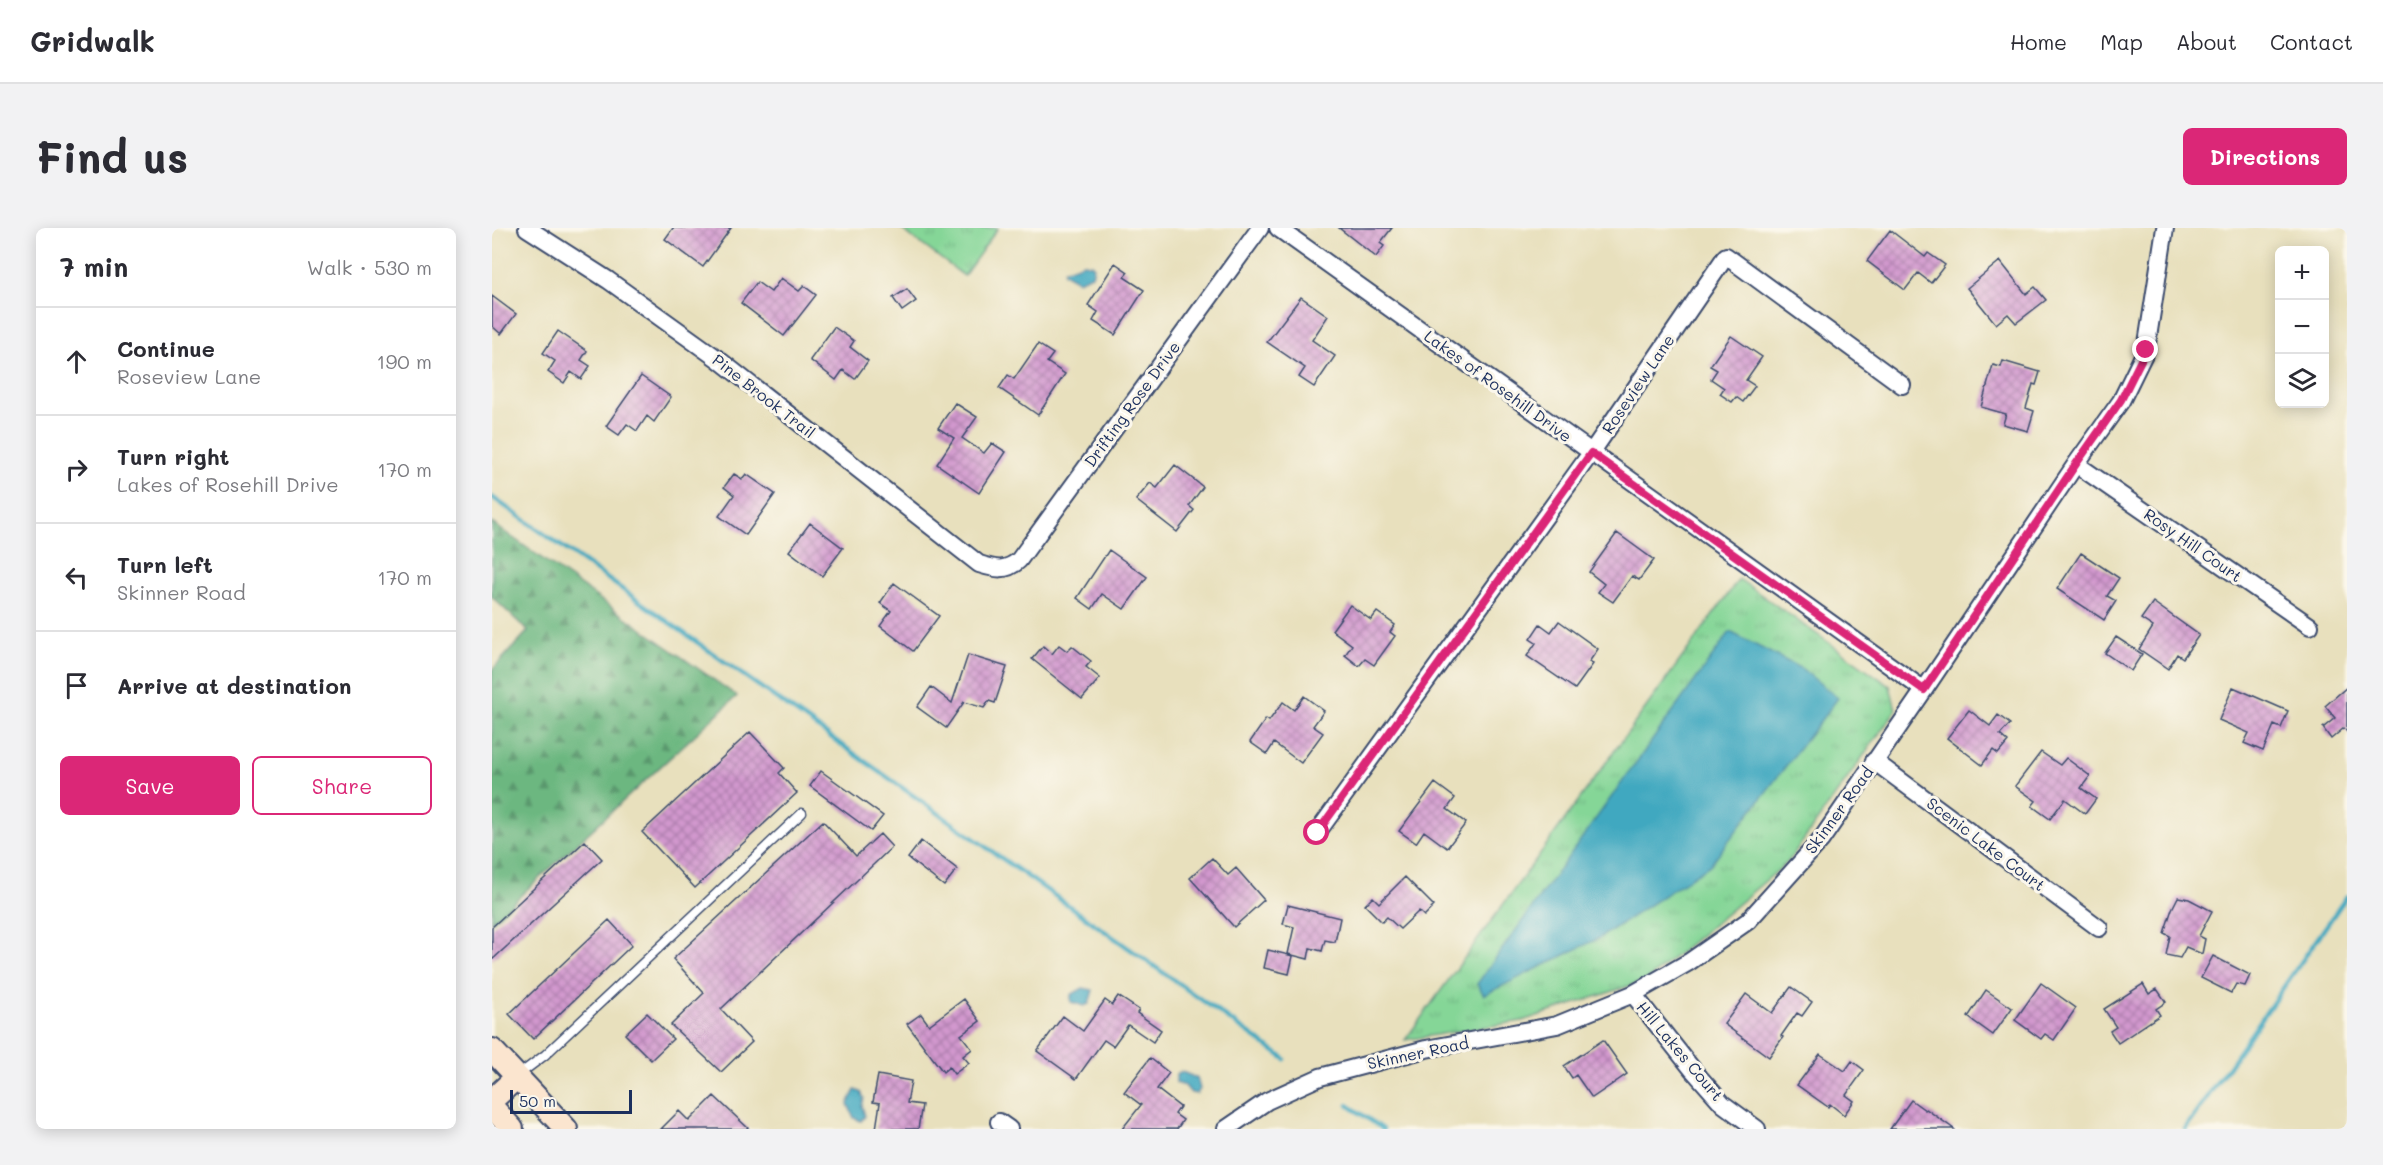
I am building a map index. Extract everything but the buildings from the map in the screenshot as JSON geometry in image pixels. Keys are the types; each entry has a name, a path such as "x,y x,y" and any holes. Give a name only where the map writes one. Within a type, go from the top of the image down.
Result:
{"main road":[{"path":"492,1050 566,1129"},
{"path":"492,1100 517,1077"},
{"path":"492,1107 512,1129"}],"street":[{"name":"Pine Brook Trail","path":"526,228 608,280 718,359 979,564 997,570"},
{"name":"Drifting Rose Drive","path":"997,570 1011,567 1019,560 1260,228"},
{"name":"Lakes of Rosehill Drive","path":"1278,228 1924,690"},
{"name":"Skinner Road","path":"1226,1129 1267,1101 1320,1077 1426,1049 1557,1025 1633,994 1689,962 1748,921 1821,840 2121,400 2146,350 2164,228"},
{"name":"Roseview Lane","path":"1317,833 1591,453 1726,256 1902,385"},
{"name":"Rosy Hill Court","path":"2076,464 2310,626"},
{"name":"Scenic Lake Court","path":"1874,761 2099,928"},
{"name":"Hill Lakes Court","path":"1633,994 1723,1104 1756,1129"}],"lane":[{"path":"517,1077 545,1055 802,813"}],"green space":[{"path":"900,228 998,228 964,276"},
{"path":"492,523 737,696 492,922 492,670 528,631 492,597"},
{"path":"1739,579 1890,686 1896,710 1788,862 1647,980 1522,1021 1405,1040"}],"water":[{"path":"1083,263 1094,267 1092,275 1078,281 1064,273 1064,270"},
{"path":"1730,632 1802,669 1838,698 1710,865 1601,937 1484,995 1477,984"},
{"path":"1083,988 1093,990 1089,1004 1084,1006 1071,1002 1071,995"},
{"path":"1182,1072 1197,1078 1200,1089 1197,1094 1191,1093 1185,1086 1176,1083 1176,1075"},
{"path":"855,1090 861,1092 864,1098 862,1106 865,1116 861,1121 854,1118 848,1104"}],"waterway":[{"path":"492,497 1285,1059"},
{"path":"2185,1129 2347,896"},
{"path":"1348,1105 1383,1129"}],"route":[{"path":"1317,833 1591,453 1924,690 2121,400 2146,350"}]}
